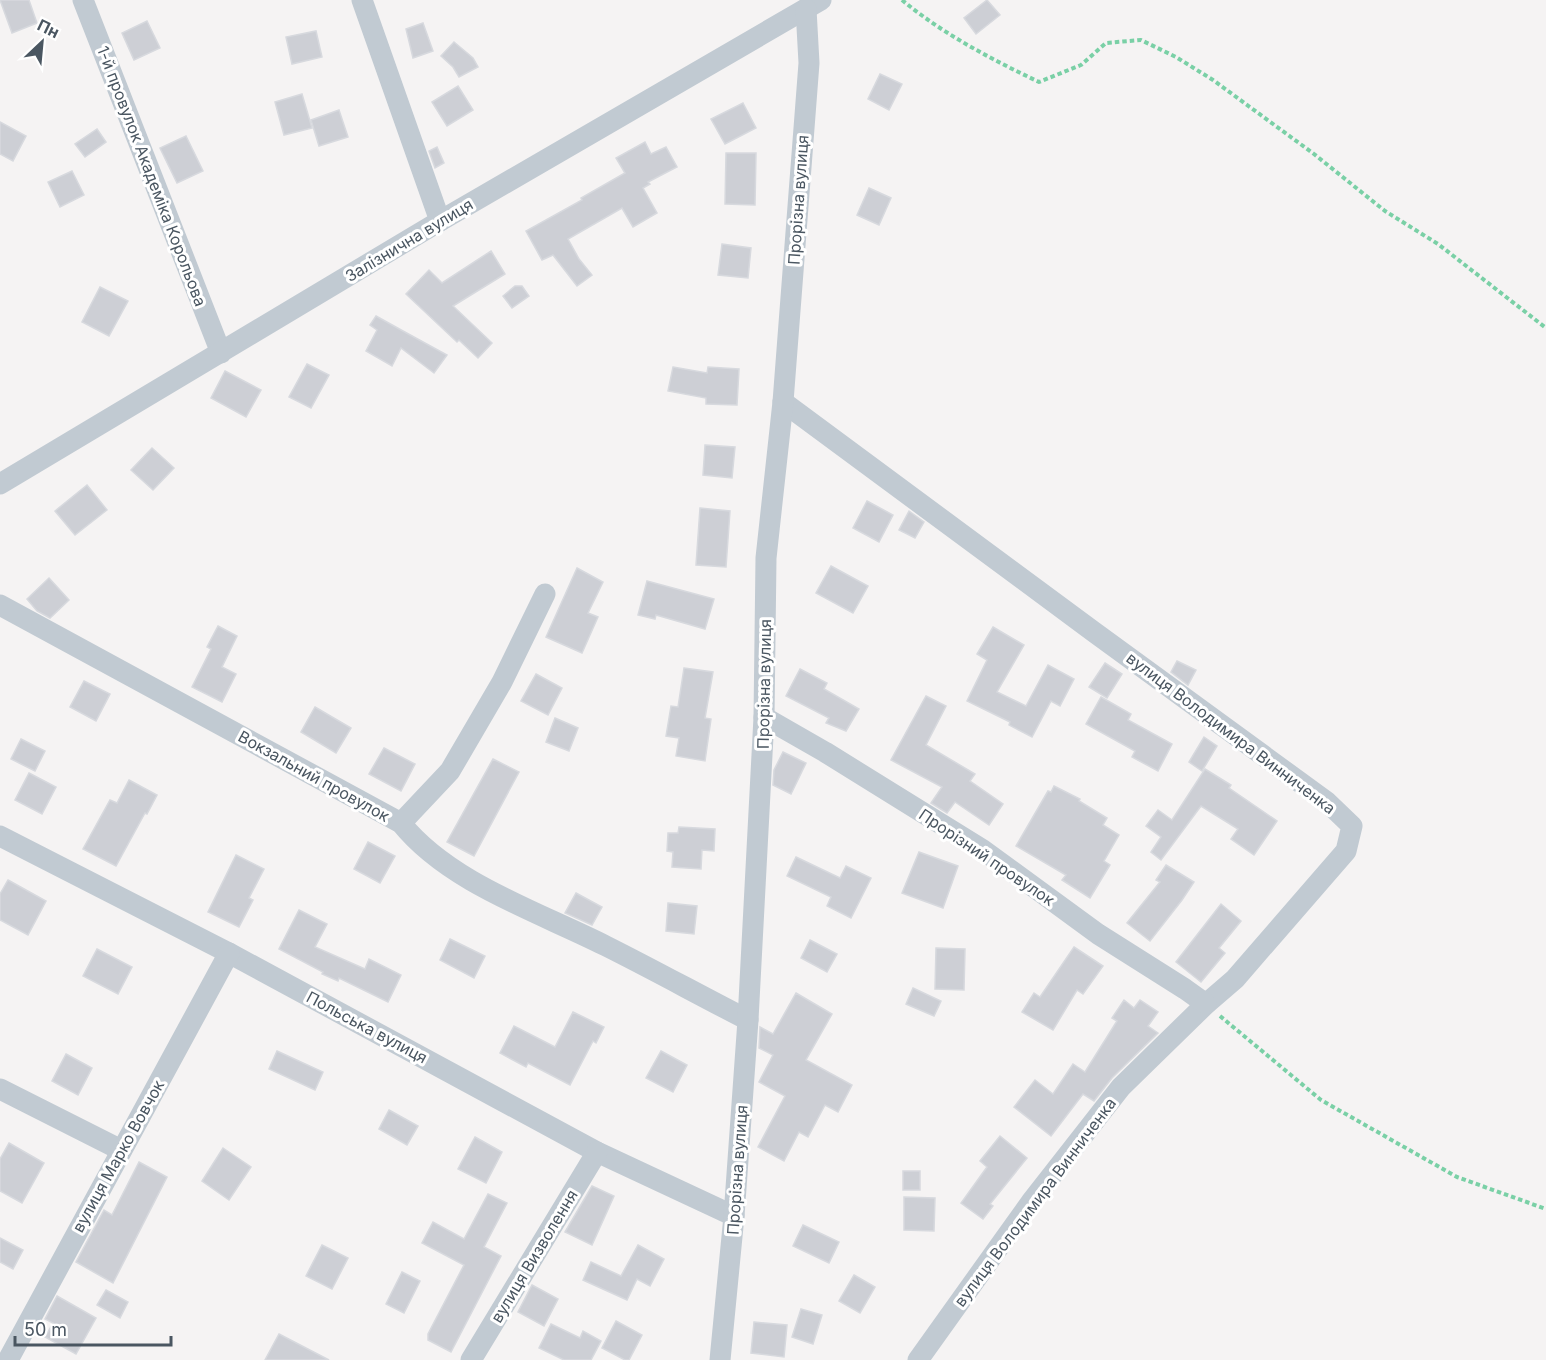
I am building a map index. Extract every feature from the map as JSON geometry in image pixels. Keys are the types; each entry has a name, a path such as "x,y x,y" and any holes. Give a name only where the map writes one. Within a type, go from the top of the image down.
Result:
{"street":[{"name":"1-й провулок Академіка Корольова","path":"83,0 221,353"},
{"path":"362,0 440,221"},
{"name":"Залізнична вулиця","path":"0,484 440,221 813,5"},
{"name":"Прорізна вулиця","path":"720,1360 734,1216 748,1020 764,717 766,558 783,402 813,5"},
{"name":"вулиця Володимира Винниченка","path":"783,402 1327,802 1352,826 1346,851 1235,979 1121,1087 1031,1202 918,1360"},
{"path":"400,823 450,771 502,682 545,594"},
{"name":"Вокзальний провулок","path":"0,605 400,823 413,838 466,879 606,946 748,1020"},
{"name":"Прорізний провулок","path":"764,717 983,850 1098,934 1206,1004"},
{"name":"Польська вулиця","path":"0,836 230,953 597,1152 734,1216"},
{"name":"вулиця Марко Вовчок","path":"8,1360 230,953"},
{"path":"0,1089 121,1150"},
{"name":"вулиця Визволення","path":"471,1360 597,1152"}],"path":[{"path":"902,0 924,18 993,60 1039,82 1081,65 1106,43 1142,40 1176,57 1213,80 1314,154 1385,211 1438,244 1546,328"},
{"path":"1206,1004 1321,1100 1457,1177 1546,1209"}],"building":[{"path":"0,0 29,0 37,23 12,33"},
{"path":"987,0 1000,15 976,34 964,18"},
{"path":"147,21 160,48 134,60 122,33"},
{"path":"423,23 433,51 413,58 406,29"},
{"path":"316,31 322,57 292,64 286,37"},
{"path":"454,42 473,58 478,67 459,77 453,67 441,56"},
{"path":"880,74 902,84 889,110 868,99"},
{"path":"458,86 473,110 447,126 432,102"},
{"path":"302,94 312,128 284,135 275,102"},
{"path":"743,103 756,128 725,144 711,119"},
{"path":"339,110 348,137 319,146 311,120"},
{"path":"0,122 26,136 13,161 0,154"},
{"path":"97,129 106,142 85,157 75,144"},
{"path":"186,136 203,171 177,183 160,148"},
{"path":"645,142 651,154 666,147 677,167 648,182 650,184 643,188 657,213 633,227 622,208 568,239 579,259 592,275 577,286 553,255 542,260 526,231 625,173 616,158"},
{"path":"437,147 444,163 435,168 429,151"},
{"path":"726,153 756,153 755,205 725,204"},
{"path":"72,171 84,195 60,207 48,182"},
{"path":"869,188 891,198 879,225 857,215"},
{"path":"722,244 751,248 748,278 718,275"},
{"path":"491,251 505,274 453,306 492,343 478,358 459,340 457,342 406,294 429,270 442,283"},
{"path":"515,286 522,286 529,296 512,308 503,296"},
{"path":"100,287 128,301 109,336 82,322"},
{"path":"376,316 447,355 434,373 401,348 392,366 366,351 377,330 370,325"},
{"path":"307,364 329,375 311,408 289,397"},
{"path":"673,367 707,373 708,367 739,369 737,405 706,404 706,398 668,391"},
{"path":"225,371 261,390 246,417 211,398"},
{"path":"705,445 735,447 732,478 703,475"},
{"path":"152,448 174,468 153,490 131,470"},
{"path":"87,485 107,510 75,535 55,511"},
{"path":"867,501 893,515 879,542 853,528"},
{"path":"700,508 730,511 726,567 696,565"},
{"path":"909,511 924,522 915,538 899,530"},
{"path":"831,566 868,586 853,613 816,593"},
{"path":"577,568 603,582 588,613 598,617 582,653 546,637"},
{"path":"49,578 69,600 50,618 37,611 27,599"},
{"path":"647,581 714,599 705,629 656,615 655,619 638,615"},
{"path":"218,626 237,636 222,667 236,674 222,702 192,687 211,649 207,647"},
{"path":"993,627 1024,645 997,692 1026,706 1048,665 1074,679 1060,706 1051,701 1032,737 1009,725 1010,722 967,701 987,660 977,654"},
{"path":"1177,661 1196,670 1188,685 1171,672"},
{"path":"1105,663 1122,674 1107,698 1089,687"},
{"path":"684,668 713,672 705,718 711,719 705,761 676,756 679,738 666,736 671,706 678,707"},
{"path":"800,669 827,683 824,689 859,709 846,731 826,723 829,718 786,696"},
{"path":"536,674 562,688 548,715 521,701"},
{"path":"84,681 110,694 96,721 70,707"},
{"path":"926,696 946,706 926,745 975,774 970,781 1003,804 989,825 955,802 947,813 931,803 942,787 891,760"},
{"path":"1101,697 1131,714 1128,720 1172,744 1158,771 1132,757 1135,751 1086,724"},
{"path":"315,707 351,728 336,753 301,732"},
{"path":"555,718 578,728 569,751 546,742"},
{"path":"1204,737 1217,746 1202,771 1189,762"},
{"path":"21,739 45,751 35,771 11,759"},
{"path":"384,748 415,764 401,791 369,774"},
{"path":"783,752 806,763 791,794 773,785 774,770"},
{"path":"493,759 519,772 474,856 447,842"},
{"path":"1205,769 1231,785 1229,788 1277,821 1254,855 1231,839 1238,829 1201,806 1161,860 1151,852 1161,837 1146,826 1158,810 1172,820"},
{"path":"29,773 56,787 42,814 15,800"},
{"path":"129,780 157,795 116,866 83,849 110,800 117,803"},
{"path":"1054,786 1080,799 1079,801 1107,818 1103,825 1119,835 1104,861 1110,865 1090,898 1062,880 1066,875 1016,846 1048,791 1051,792"},
{"path":"679,827 715,829 714,851 702,850 701,869 672,867 673,852 667,851 668,833 678,833"},
{"path":"368,842 395,856 380,883 354,869"},
{"path":"919,852 958,866 943,908 902,893"},
{"path":"236,855 264,869 249,898 253,900 239,927 208,912"},
{"path":"796,857 840,878 846,866 871,878 851,918 827,906 831,897 787,876"},
{"path":"1166,865 1194,882 1150,941 1127,923 1160,882 1156,880"},
{"path":"8,880 46,901 28,935 0,920 0,894"},
{"path":"576,893 602,907 592,925 565,913"},
{"path":"668,903 697,906 694,934 666,931"},
{"path":"1221,904 1241,921 1219,948 1225,953 1201,982 1176,962"},
{"path":"299,910 327,924 315,947 365,969 369,959 401,975 388,1002 339,978 338,981 322,974 323,972 279,949"},
{"path":"450,939 485,956 474,978 440,960"},
{"path":"810,940 837,954 827,972 801,958"},
{"path":"1074,947 1103,966 1083,994 1077,990 1053,1030 1022,1012 1034,993 1040,997"},
{"path":"936,948 965,949 964,990 935,989"},
{"path":"97,949 132,967 118,994 83,976"},
{"path":"913,988 941,1001 934,1016 906,1004"},
{"path":"796,993 832,1014 806,1060 852,1085 838,1112 825,1105 808,1137 799,1132 784,1161 758,1147 785,1096 759,1082 773,1055 759,1048 760,1027 773,1034"},
{"path":"1124,1000 1134,1008 1140,1000 1158,1012 1148,1026 1158,1033 1112,1078 1094,1101 1083,1094 1051,1136 1014,1107 1035,1080 1053,1094 1073,1064 1085,1072 1117,1021 1112,1018"},
{"path":"573,1012 604,1027 596,1043 593,1041 570,1085 528,1063 526,1067 500,1053 514,1026 555,1047"},
{"path":"277,1051 323,1072 315,1090 269,1069"},
{"path":"661,1051 687,1065 673,1092 646,1078"},
{"path":"66,1054 92,1068 78,1095 52,1081"},
{"path":"389,1110 418,1126 407,1145 379,1129"},
{"path":"1000,1136 1027,1158 990,1204 993,1206 983,1219 961,1203 987,1167 980,1161"},
{"path":"475,1137 502,1152 486,1183 458,1169"},
{"path":"9,1143 44,1163 22,1203 0,1191 0,1159"},
{"path":"223,1148 251,1167 229,1200 202,1181"},
{"path":"139,1162 167,1177 113,1283 76,1262 104,1210 112,1215"},
{"path":"903,1171 920,1171 920,1190 903,1190"},
{"path":"592,1186 614,1196 592,1245 565,1232"},
{"path":"488,1194 507,1203 484,1247 501,1256 451,1352 428,1340 428,1334 464,1265 422,1243 433,1222 464,1239"},
{"path":"904,1197 935,1198 934,1231 904,1230"},
{"path":"803,1225 839,1242 829,1263 793,1246"},
{"path":"0,1238 23,1250 13,1269 0,1262"},
{"path":"322,1245 348,1258 332,1289 306,1276"},
{"path":"638,1245 664,1259 650,1286 637,1279 627,1300 583,1280 591,1262 621,1276"},
{"path":"402,1272 420,1281 404,1313 386,1304"},
{"path":"854,1275 875,1287 860,1313 839,1301"},
{"path":"532,1285 558,1299 544,1326 518,1312"},
{"path":"106,1290 128,1302 120,1318 97,1305"},
{"path":"57,1296 96,1318 76,1354 45,1337 53,1323 45,1319"},
{"path":"801,1309 822,1315 813,1344 792,1337"},
{"path":"616,1321 642,1335 629,1360 602,1348"},
{"path":"754,1322 787,1325 784,1357 751,1353"},
{"path":"551,1324 580,1338 583,1331 601,1341 591,1360 564,1360 539,1348"},
{"path":"279,1334 329,1360 265,1360"}]}
